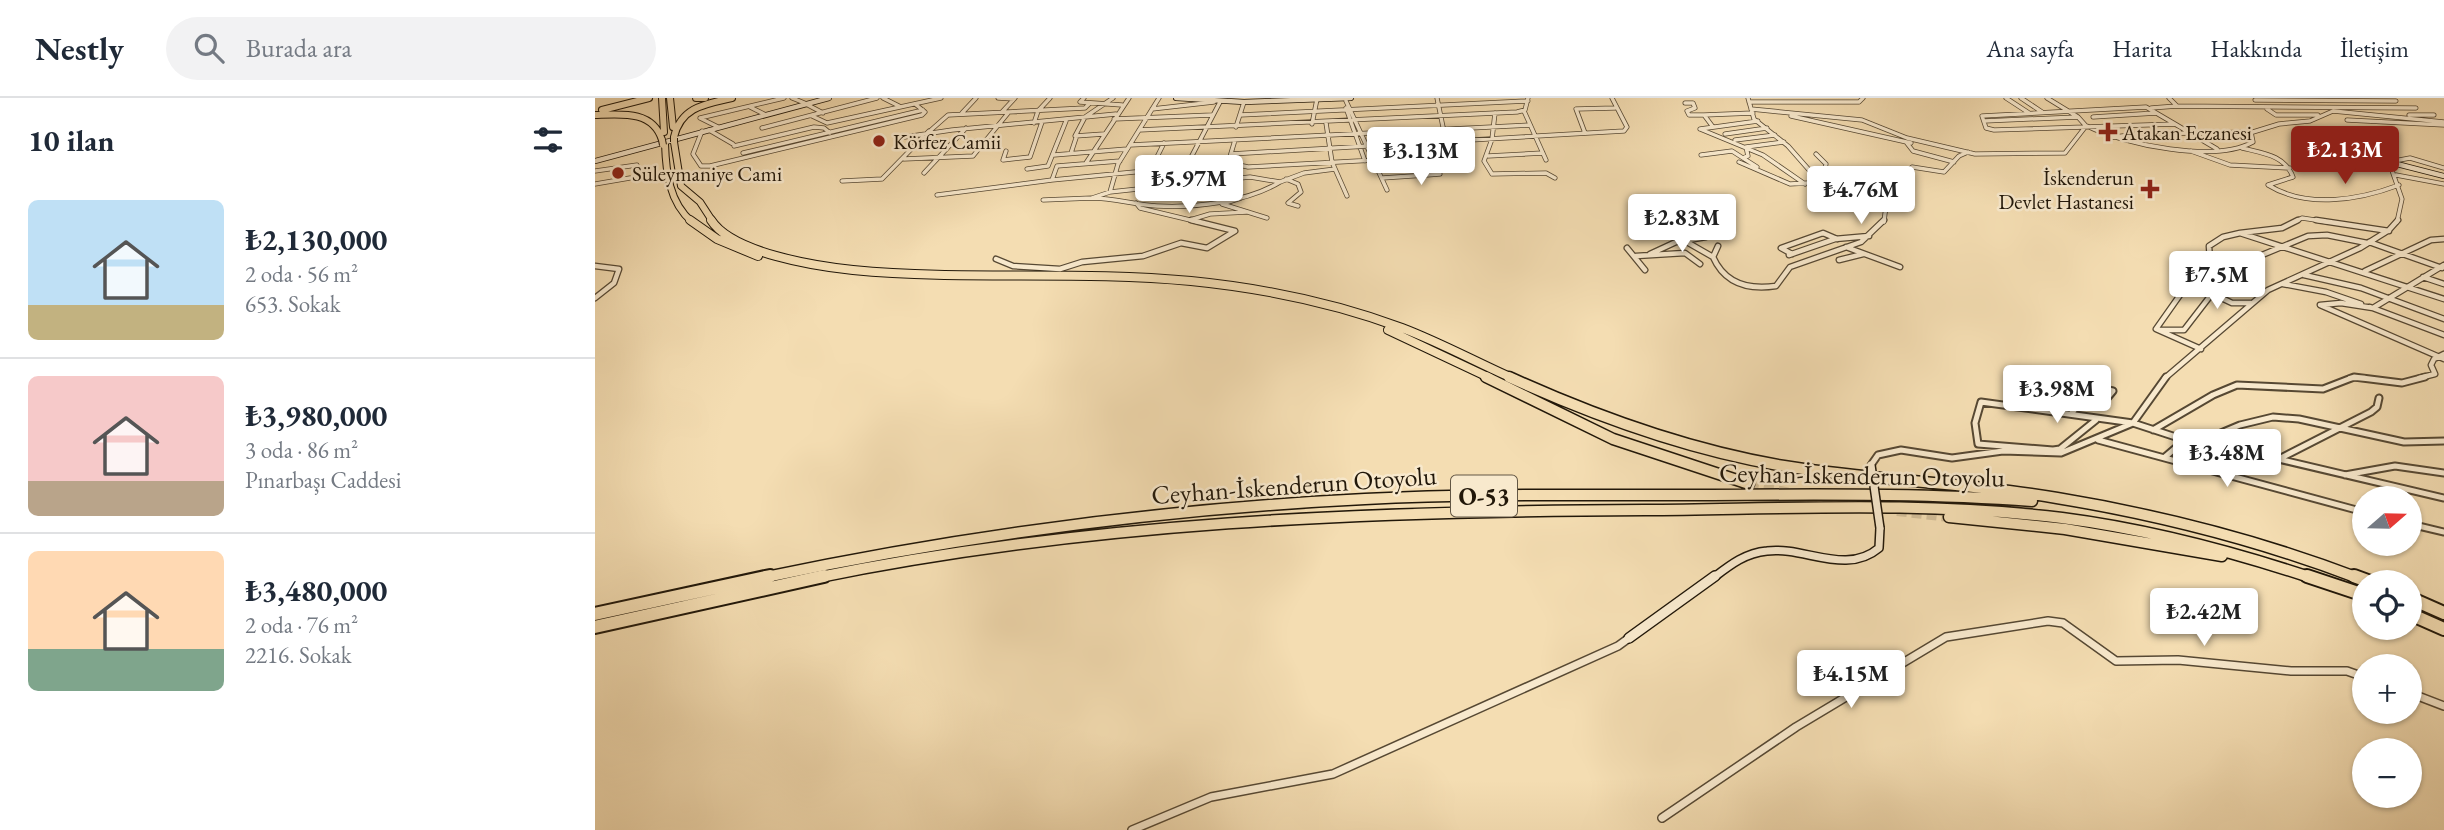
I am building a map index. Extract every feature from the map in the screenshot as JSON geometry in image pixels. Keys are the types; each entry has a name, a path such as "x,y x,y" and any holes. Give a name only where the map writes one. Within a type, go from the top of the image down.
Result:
{"highway":[{"path":"595,113 649,98"},
{"path":"662,98 668,142 681,187 701,202 717,229 742,243 782,257 837,268 915,276 1101,277 1191,281 1305,299 1402,328 1584,411 1677,442 1795,468 2054,497 2136,512 2287,551 2352,575"},
{"path":"670,98 669,190 673,202 688,219 720,241 773,261 830,272 910,281 1186,286 1301,304 1365,321 1432,348 1569,419 1620,442 1749,484"},
{"path":"696,98 705,98"},
{"path":"668,142 677,121 684,113 732,98"},
{"path":"595,113 652,120 668,142"},
{"name":"Ceyhan-İskenderun Otoyolu","path":"595,614 796,570 1071,525 1237,509 1414,497 1781,494 1982,497 2122,514 2207,531 2287,553 2352,576"},
{"name":"Ceyhan-İskenderun Otoyolu","path":"595,627 793,583 924,559 1070,537 1414,512 1875,509 2001,513 2101,524 2197,543 2286,568 2352,593"},
{"path":"1949,517 2066,529 2213,554 2352,593"},
{"path":"2422,603 2444,613"},
{"path":"2422,620 2444,630"}],"street":[{"path":"719,127 699,118 785,98"},
{"path":"792,98 823,113"},
{"path":"595,161 828,98"},
{"path":"762,128 877,98"},
{"path":"883,98 900,107"},
{"path":"812,116 827,123 941,98"},
{"path":"962,113 976,98"},
{"path":"998,98 1015,99"},
{"path":"1034,123 1038,111 1050,98"},
{"path":"1084,98 1080,102 1122,106"},
{"path":"1071,153 1085,117 1113,98"},
{"path":"1086,163 1129,98"},
{"path":"1110,192 1120,161 1159,98"},
{"path":"1176,98 1217,102 1347,99 1348,122 1365,161"},
{"path":"937,195 1225,162 1248,167 1449,156 1436,104 1437,98"},
{"path":"1231,154 1330,150 1626,129 1612,98"},
{"path":"1739,162 1790,184 1826,182 1823,177 1810,171 1784,142 1758,121 1748,100 1859,102 1863,98"},
{"path":"2006,98 2029,113"},
{"path":"2021,98 2042,112"},
{"path":"2047,98 2106,138 2150,147 2242,148 2279,159 2290,168 2293,177 2268,185 2274,190 2347,199 2370,196 2399,185"},
{"path":"2168,98 2176,106"},
{"path":"2316,98 2340,112"},
{"path":"2376,98 2412,118"},
{"path":"1002,112 1015,99"},
{"path":"1312,124 1318,99"},
{"path":"2253,99 2396,101"},
{"path":"2253,99 2276,115 2340,112 2412,118 2444,124"},
{"path":"2288,99 2316,114"},
{"path":"2349,99 2374,114"},
{"path":"1240,115 1528,100 1524,111 1546,160"},
{"path":"1152,109 1217,102"},
{"path":"1188,184 1186,167 1217,102"},
{"path":"1236,127 1244,102"},
{"path":"842,181 882,179 948,115 1085,108 1090,103"},
{"path":"1461,115 1462,103"},
{"path":"1685,103 1693,103 1695,108 1687,111 1689,115 1752,111 1787,115 1906,142 1939,146"},
{"path":"915,104 923,110"},
{"path":"749,106 766,115"},
{"path":"2176,124 2105,124 1990,130 1982,116 2176,106 2416,108"},
{"path":"1585,133 1576,109 1615,108"},
{"path":"2150,108 2217,149"},
{"path":"1347,109 1387,190"},
{"path":"743,153 923,110"},
{"path":"702,131 693,146 693,154 701,166 922,115 923,110"},
{"path":"2083,110 2105,124"},
{"path":"1139,130 1312,124 1524,111"},
{"path":"904,159 974,156 1009,112"},
{"path":"1495,113 1492,139 1484,161 1492,174 1546,173 1555,178"},
{"path":"1787,115 1812,113 1864,120 1898,136 1968,152 2065,153 2086,126"},
{"path":"2093,117 2160,113"},
{"path":"898,138 930,131 1066,121 1116,114"},
{"path":"1704,114 1713,127"},
{"path":"2106,138 2251,132 2310,121 2316,114"},
{"path":"1114,119 1212,115"},
{"path":"2406,115 2434,115"},
{"path":"1984,121 2078,117"},
{"path":"1384,120 1394,145"},
{"path":"1816,123 1864,120"},
{"path":"2347,120 2406,127 2444,124"},
{"path":"1027,169 1048,166 1066,121"},
{"path":"1758,121 1700,129 1745,147 1807,184"},
{"path":"1006,151 1003,160 1030,157 1042,122"},
{"path":"1326,123 1332,162 1347,196"},
{"path":"1739,124 1749,131"},
{"path":"1272,138 1274,125"},
{"path":"1054,155 1164,143 1530,125"},
{"path":"734,145 814,127 835,136"},
{"path":"924,173 965,128"},
{"path":"1725,134 1767,128"},
{"path":"709,130 734,145 747,157"},
{"path":"2242,148 2253,142 2251,132"},
{"path":"1077,135 1104,134"},
{"path":"1735,140 1775,135"},
{"path":"1756,137 1765,144"},
{"path":"1225,162 1231,154 1235,140"},
{"path":"1745,147 1784,142"},
{"path":"1906,142 1913,151 1954,162"},
{"path":"1150,171 1164,143"},
{"path":"1745,147 1748,156 1745,157"},
{"path":"2186,149 2230,165 2290,168"},
{"path":"1701,155 1732,151 1745,157 1759,170"},
{"path":"1685,241 1713,257 1722,272 1737,284 1766,288 1776,286 1790,267 1846,247 1868,236 1884,222 1885,206 1895,184 1912,167 1944,172 1968,152"},
{"path":"1488,156 1543,153"},
{"path":"1816,154 1826,164 1823,177"},
{"path":"1427,174 1426,170 1436,156"},
{"path":"2389,162 2410,158 2444,168"},
{"path":"1052,180 1057,166 1120,161"},
{"path":"1132,830 1210,797 1333,774 1470,715 1618,646 1750,554 1781,550 1849,560 1863,558 1879,548 1880,528 1871,465 1878,455 1901,450 1952,458 2011,451 2045,455 2061,453 2098,440 2133,423 2143,415 2170,372 2201,349 2251,303 2280,284 2389,231 2401,212 2399,185 2389,162"},
{"path":"2389,162 2444,176"},
{"path":"595,171 637,165"},
{"path":"606,182 612,169"},
{"path":"1267,218 1222,204 1304,173 1335,169"},
{"path":"1382,178 1440,174"},
{"path":"2396,175 2444,184"},
{"path":"1090,198 1110,192 1250,177 1297,184 1301,192 1288,203 1298,206"},
{"path":"595,184 630,178"},
{"path":"1043,201 1120,199 1161,206 1254,193"},
{"path":"996,259 1013,266 1062,269 1082,261 1147,255 1181,243 1207,248 1235,231 1140,208 1136,203"},
{"path":"1190,220 1210,214 1247,212"},
{"path":"2211,276 2209,246 2223,237 2283,228 2297,219 2308,218 2389,231"},
{"path":"1837,239 1823,233 1781,248 1791,254 1837,239 1868,236"},
{"path":"2240,233 2327,263 2365,271 2444,299"},
{"path":"2156,329 2180,295 2192,285 2315,234 2368,243 2443,267"},
{"path":"1636,256 1706,237"},
{"path":"2365,271 2431,240 2444,239"},
{"path":"1673,245 1700,264"},
{"path":"1713,257 1718,247"},
{"path":"1846,247 1900,267"},
{"path":"1626,248 1636,256 1645,270"},
{"path":"1650,254 1671,258 1685,253"},
{"path":"1839,260 1864,254"},
{"path":"595,267 619,268 614,283 595,298"},
{"path":"2442,357 2320,305 2341,303 2373,308 2443,267"},
{"path":"2302,274 2333,280 2444,319"},
{"path":"2423,277 2444,284"},
{"path":"2280,284 2326,292 2444,335"},
{"path":"2192,285 2232,303 2251,303"},
{"path":"2156,329 2170,332 2184,330 2211,295"},
{"path":"2156,329 2201,349"},
{"path":"2435,374 2431,365 2434,359 2442,357"},
{"path":"2153,430 2182,416 2213,395 2237,385 2323,389 2354,377 2402,383 2435,374 2444,377"},
{"path":"2071,414 2083,398 2095,387 2113,391 2103,403 2083,398"},
{"path":"2279,459 2371,412 2377,407 2379,398"},
{"path":"2096,420 2060,449 2053,450 1978,444 1974,435 1975,413 1981,402 2071,414 2096,420 2133,423 2185,440 2202,441 2444,498"},
{"path":"2202,441 2240,425 2273,417 2404,442 2444,441"},
{"path":"2098,440 2352,509"},
{"path":"2165,457 2185,440"},
{"path":"2345,475 2369,467 2395,464 2444,473"},
{"path":"2422,527 2444,532"},
{"path":"1662,818 1795,727 1946,636 2047,621 2063,623 2116,661 2178,660 2291,671 2352,673"},
{"path":"2422,698 2444,706"}],"tunnel":[{"path":"1749,484 1790,493"},
{"path":"1808,497 1848,504"},
{"path":"1897,511 1949,517"}],"place":[{"name":"Atakan Eczanesi","path":"2108,132"},
{"name":"Körfez Camii","path":"879,141"},
{"name":"Süleymaniye Cami","path":"618,173"},
{"name":"İskenderun Devlet Hastanesi","path":"2150,189"}]}
